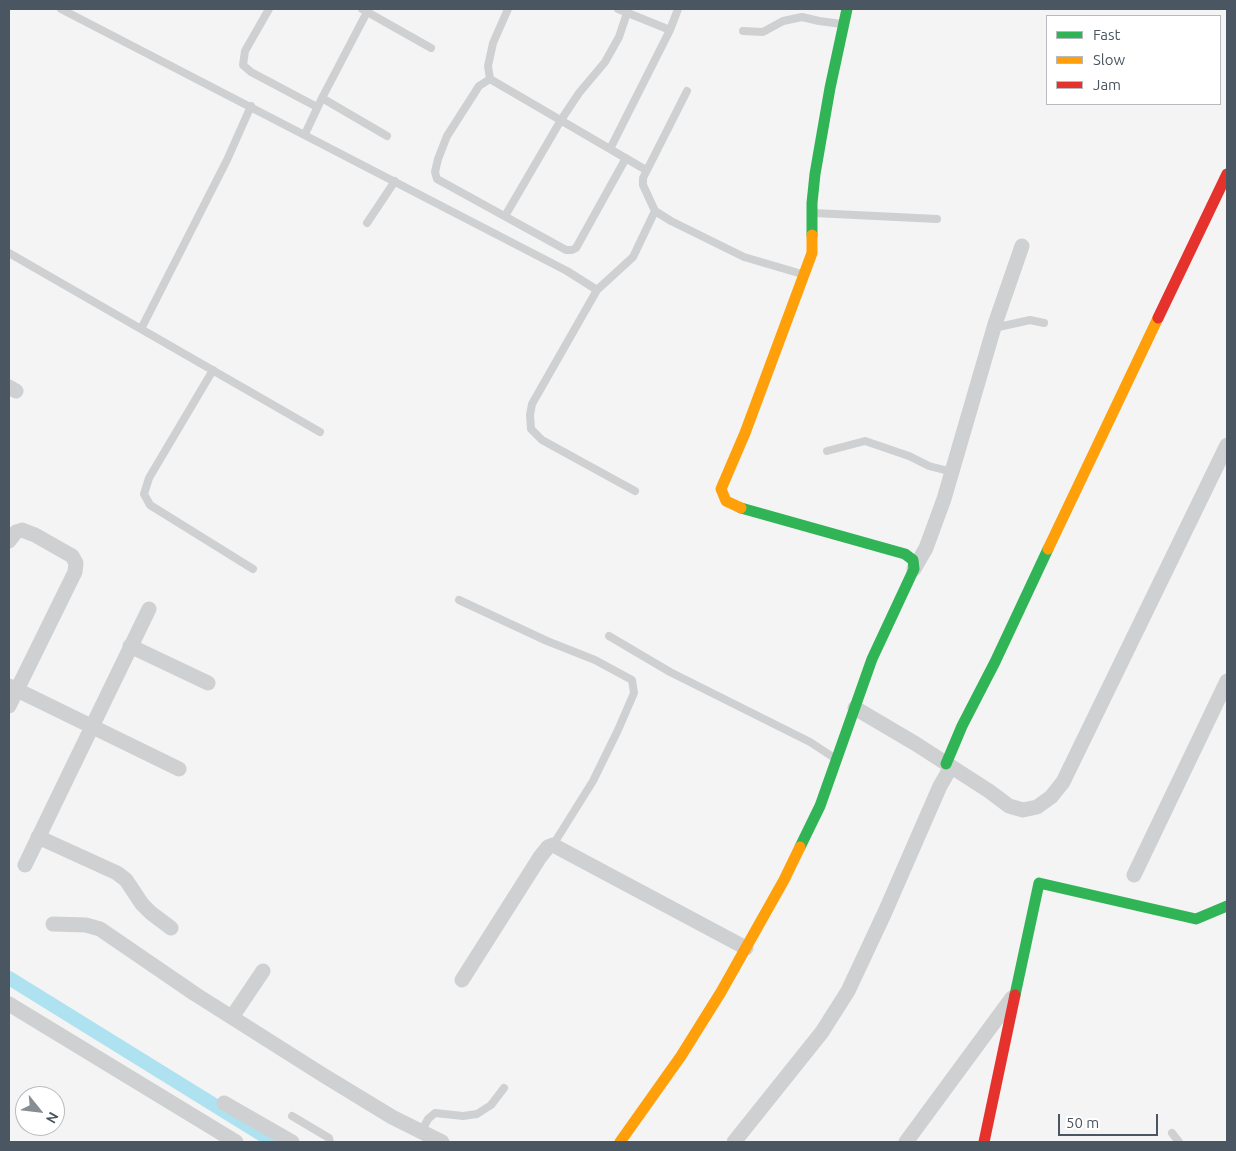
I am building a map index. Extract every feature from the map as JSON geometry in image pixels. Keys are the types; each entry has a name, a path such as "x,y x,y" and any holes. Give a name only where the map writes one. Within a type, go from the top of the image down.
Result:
{"street":[{"path":"847,9 830,88 815,174 812,213 812,253 745,433 721,489 726,500 734,506 905,554 913,560 914,569"},
{"path":"734,1142 822,1032 848,991 940,786 962,726 995,662 1025,596 1223,192 1227,174"},
{"path":"620,1142 681,1056 746,948 784,880 820,806 872,659 914,569 926,548 944,499 994,328 1022,246"},
{"path":"854,708 888,726 989,790 1008,806 1023,810 1036,807 1051,797 1063,782 1084,740 1227,444"},
{"path":"9,541 16,532 22,530 35,535 72,556 76,563 75,572 13,688 9,706"},
{"path":"25,865 149,608"},
{"path":"130,646 208,683"},
{"path":"1134,875 1227,681"},
{"path":"13,688 179,769"},
{"path":"38,837 117,873 126,880 131,890 146,908 171,928"},
{"path":"462,980 540,857 548,847 553,845 746,948"},
{"path":"984,1142 1039,883 1196,920 1227,906"},
{"path":"53,924 86,924 100,930 338,1084 392,1117 442,1142"},
{"path":"232,1017 263,971"},
{"path":"906,1142 1016,992"},
{"path":"9,1004 236,1142"},
{"path":"224,1103 292,1142"}],"lane":[{"path":"61,9 306,134 434,203 567,271 597,290"},
{"path":"490,79 488,66 494,43 508,9"},
{"path":"618,9 670,30"},
{"path":"610,149 670,30 678,9"},
{"path":"268,10 250,41 243,57 243,65 251,72 317,107"},
{"path":"306,134 317,107 365,10 431,48"},
{"path":"505,216 561,120 579,93 605,62 619,37 627,13"},
{"path":"743,31 765,32 783,22 802,17 844,24"},
{"path":"490,79 646,170"},
{"path":"490,79 479,86 447,136 438,159 435,172 437,179 566,250 572,250 576,248 626,158"},
{"path":"687,90 643,178 643,185 655,211 671,221 744,257 804,274"},
{"path":"322,98 386,136"},
{"path":"141,328 227,160 251,106"},
{"path":"367,224 395,181"},
{"path":"634,491 542,440 531,429 530,415 532,404 597,290 633,257 655,211"},
{"path":"812,213 937,219"},
{"path":"10,256 141,328 320,432"},
{"path":"994,328 1030,320 1044,322"},
{"path":"213,370 149,478 144,494 150,505 253,569"},
{"path":"827,451 865,441 909,456 929,466 952,472"},
{"path":"459,600 595,660 632,680 634,693 618,730 593,781 553,845"},
{"path":"609,636 670,672 810,742 837,759"},
{"path":"421,1132 428,1119 435,1113 464,1116 477,1114 491,1105 504,1088"},
{"path":"292,1116 329,1138 330,1142"},
{"path":"1172,1133 1179,1142"}],"waterway":[{"path":"9,978 274,1142"}],"traffic: fast":[{"path":"812,235 812,203 815,174 830,88 847,9"},
{"path":"741,508 905,554 913,560 914,569 872,659 820,806 800,847"},
{"path":"946,764 962,726 995,662 1048,549"},
{"path":"1015,995 1039,883 1196,919 1227,906"}],"traffic: slow":[{"path":"741,508 726,501 721,489 745,433 812,253 812,235"},
{"path":"1048,549 1158,318"},
{"path":"620,1142 681,1056 721,992 784,880 800,847"}],"traffic: jam":[{"path":"1158,318 1227,174"},
{"path":"984,1142 1015,995"}]}
